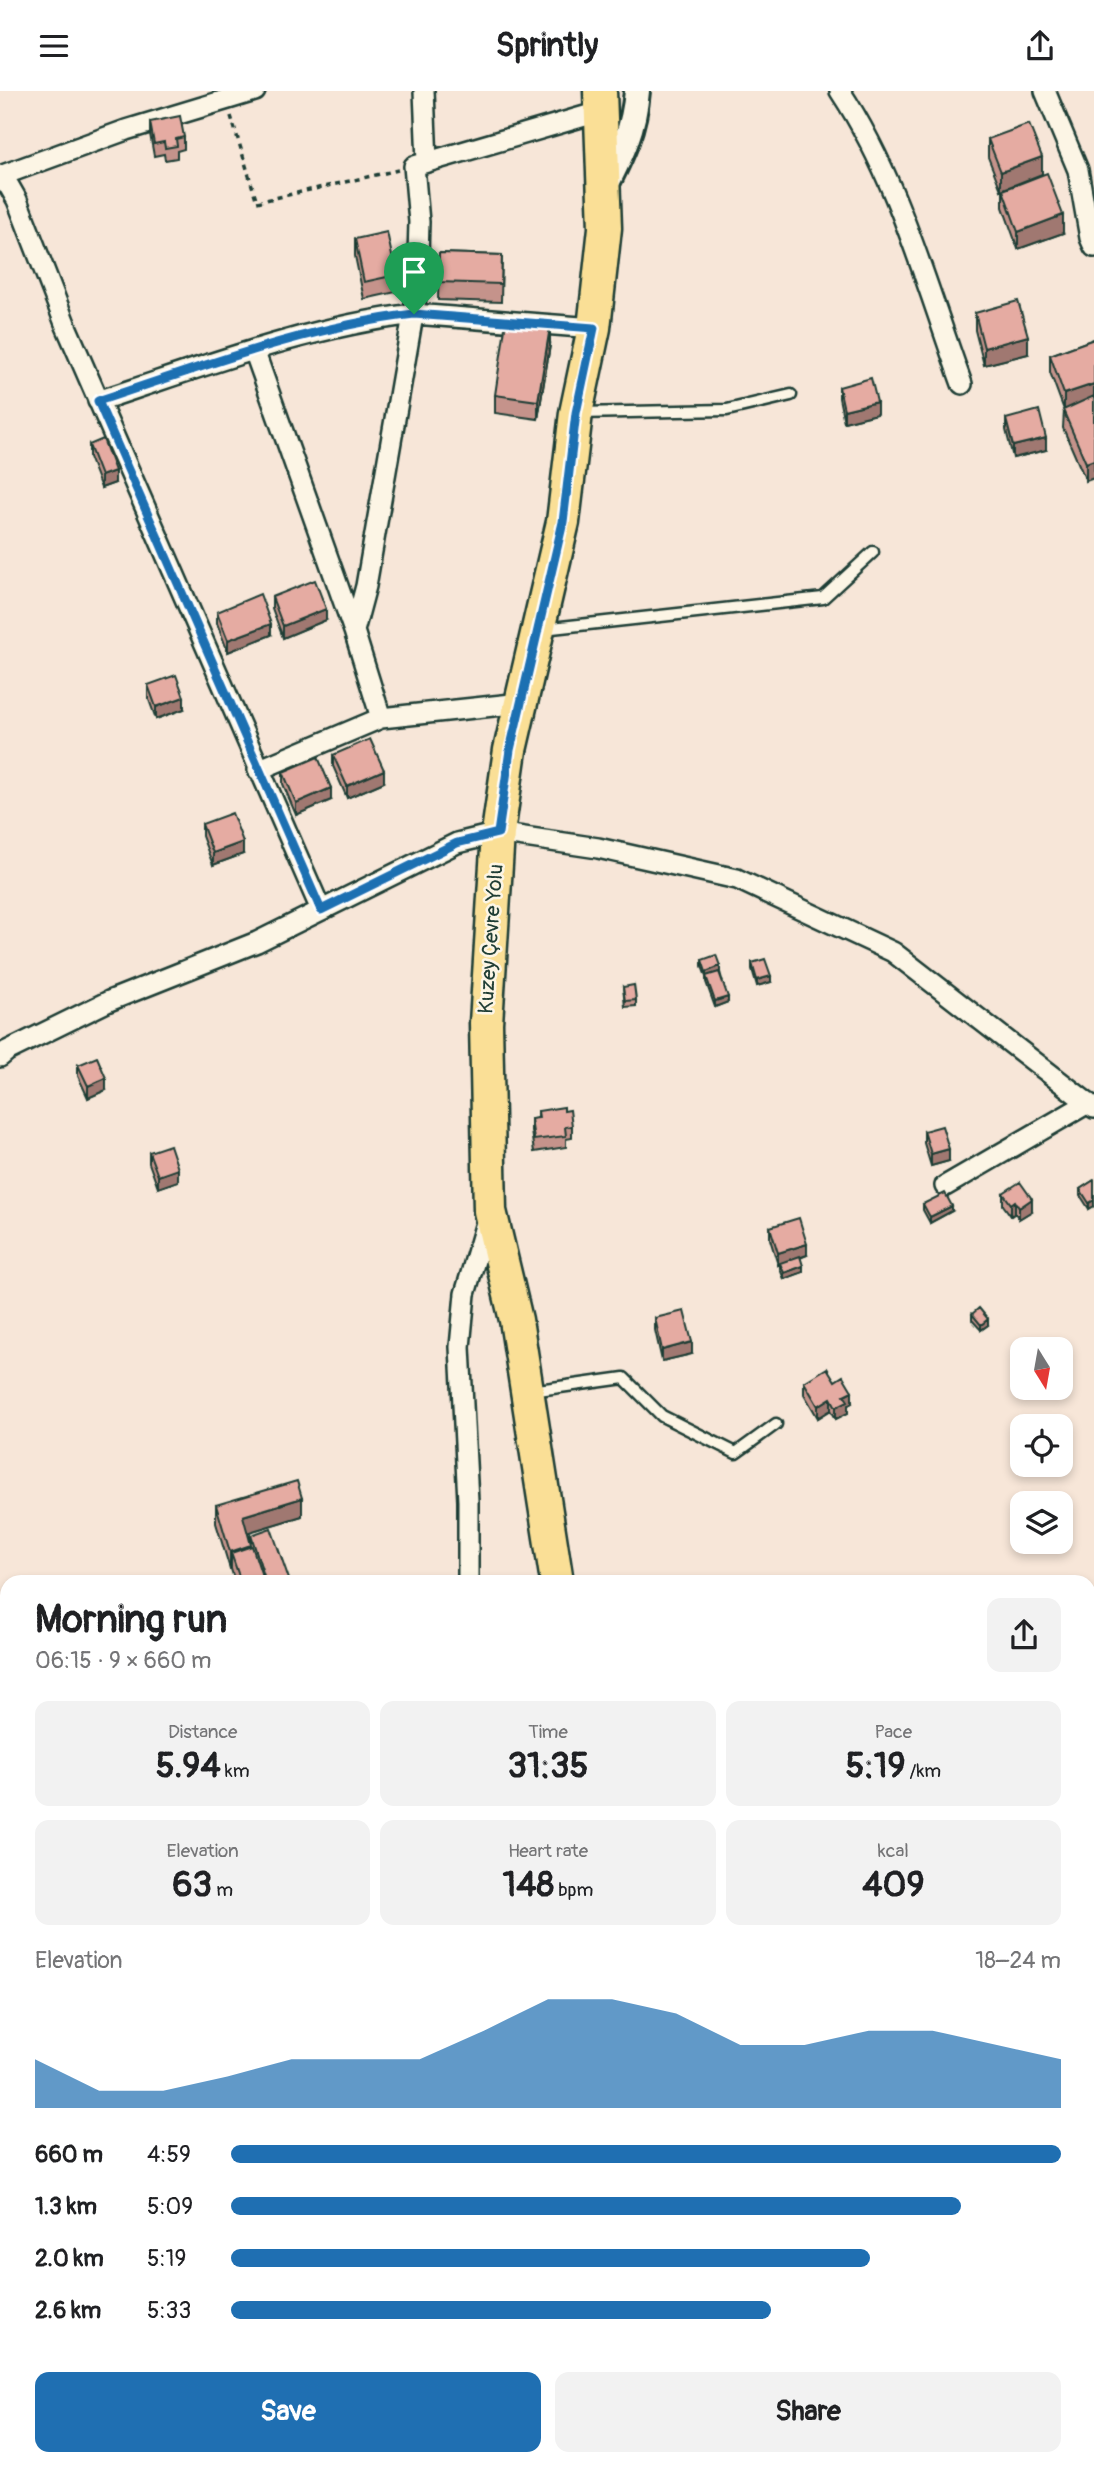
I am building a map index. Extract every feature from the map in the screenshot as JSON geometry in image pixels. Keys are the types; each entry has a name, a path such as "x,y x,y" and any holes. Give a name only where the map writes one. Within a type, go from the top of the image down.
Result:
{"main road":[{"name":"Kuzey Çevre Yolu","path":"556,1575 516,1320 490,1211 486,1023 498,833 510,750 563,522 576,413 594,328 605,228 601,101"}],"street":[{"path":"255,91 126,129 0,178 9,186 17,200 45,277 98,401 321,910"},
{"path":"354,631 366,586 414,314 419,259 424,91"},
{"path":"605,187 626,148 637,91"},
{"path":"840,91 861,123 888,178 962,384"},
{"path":"1045,91 1077,170 1093,241"},
{"path":"421,164 601,101"},
{"path":"98,401 288,339 362,322 414,314 594,328"},
{"path":"254,350 354,631 382,719"},
{"path":"258,769 382,719 521,703"},
{"path":"0,1057 7,1051 109,1001 257,942 457,843 498,833 598,848 737,879 893,952 1044,1072 1091,1105 945,1186"},
{"path":"468,1575 468,1501 460,1347 465,1294 490,1211"}],"lane":[{"path":"576,413 727,409 791,395"},
{"path":"538,629 823,598 873,552"},
{"path":"527,1391 624,1378 662,1416 736,1453 776,1423"}],"path":[{"path":"227,100 257,202 421,164"}],"building":[{"path":"180,116 184,137 176,139 177,146 165,148 164,142 154,144 150,122"},
{"path":"1029,124 1042,157 1001,172 988,139"},
{"path":"1047,173 1063,215 1018,232 1003,190"},
{"path":"387,232 396,275 364,282 355,239"},
{"path":"439,253 502,255 501,284 438,282"},
{"path":"1018,301 1028,336 984,348 975,313"},
{"path":"506,321 550,327 538,401 495,395"},
{"path":"1094,339 1094,384 1064,394 1050,355"},
{"path":"871,378 877,402 844,410 839,387"},
{"path":"1094,396 1094,460 1086,463 1063,410"},
{"path":"1039,410 1046,438 1013,446 1006,419"},
{"path":"103,439 115,471 101,476 89,445"},
{"path":"315,580 326,609 283,626 272,597"},
{"path":"260,594 271,624 228,640 217,612"},
{"path":"176,675 184,697 156,707 148,685"},
{"path":"370,739 384,770 347,786 333,755"},
{"path":"318,757 331,788 296,803 283,772"},
{"path":"232,813 243,842 213,853 202,824"},
{"path":"716,955 720,966 706,972 702,960"},
{"path":"765,959 771,976 757,980 752,963"},
{"path":"719,972 728,997 715,1001 706,976"},
{"path":"634,985 636,1000 625,1001 623,987"},
{"path":"97,1057 106,1078 88,1086 78,1065"},
{"path":"564,1107 564,1111 570,1110 572,1126 565,1127 566,1136 534,1140 531,1119 539,1118 538,1111"},
{"path":"942,1126 949,1149 931,1154 924,1131"},
{"path":"170,1145 178,1169 158,1176 149,1152"},
{"path":"1094,1180 1094,1200 1089,1203 1080,1189"},
{"path":"1020,1182 1032,1199 1019,1208 1015,1201 1011,1204 1003,1193"},
{"path":"945,1193 952,1206 930,1217 923,1204"},
{"path":"799,1218 807,1244 778,1253 770,1227"},
{"path":"800,1256 803,1266 784,1273 780,1263"},
{"path":"979,1308 988,1319 981,1325 972,1314"},
{"path":"684,1311 692,1342 662,1350 655,1318"},
{"path":"827,1368 835,1381 843,1376 852,1391 844,1395 848,1401 836,1407 831,1398 818,1406 804,1382"},
{"path":"297,1481 302,1498 243,1516 251,1545 230,1552 216,1505"},
{"path":"271,1528 288,1575 264,1575 251,1535"},
{"path":"252,1546 262,1575 239,1575 231,1553"}],"route":[{"path":"414,314 594,328 576,413 563,522 510,750 498,833 457,843 321,910 98,401 288,339 362,322 414,314"}]}
